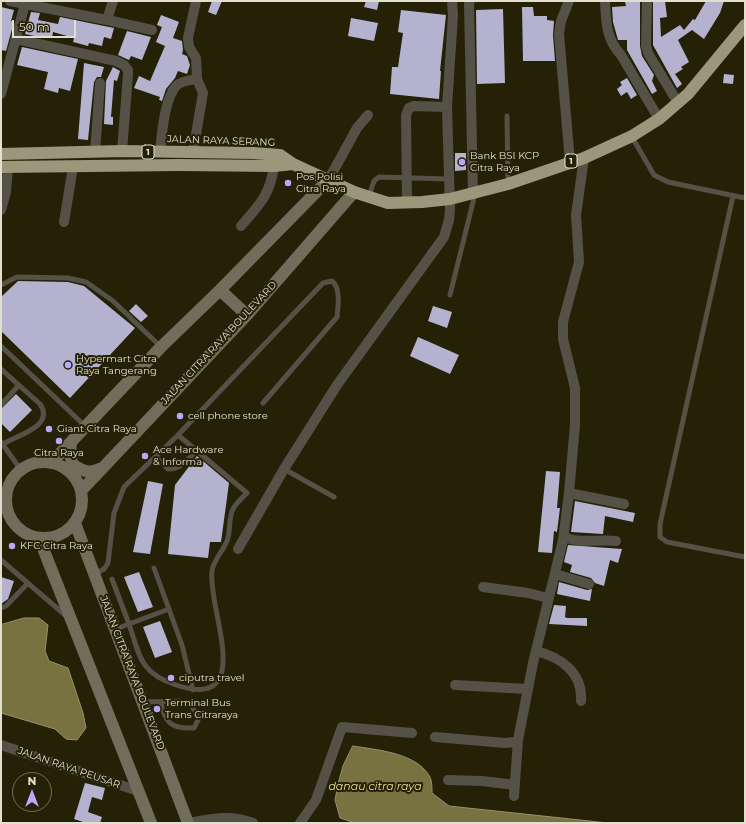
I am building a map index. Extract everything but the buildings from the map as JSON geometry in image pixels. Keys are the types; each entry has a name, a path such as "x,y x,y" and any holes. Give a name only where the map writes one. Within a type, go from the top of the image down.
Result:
{"highway":[{"name":"JALAN RAYA SERANG","path":"1,154 122,151 280,155 293,164 329,179 354,192 388,203 407,203 450,199 508,184 584,158 632,136 659,119 678,103 701,79 745,25"},
{"name":"JALAN RAYA SERANG","path":"4,167 180,164 274,166 293,164"}],"main road":[{"path":"51,463 161,347 220,290 329,179"},
{"name":"JALAN CITRA RAYA BOULEVARD","path":"81,491 247,315 354,192"},
{"path":"220,290 247,315"},
{"path":"71,442 70,455 73,464 81,470 92,472 103,468"},
{"path":"39,463 51,463 61,466 70,472 77,481 81,491 82,502 80,513 75,523 65,532 52,537 39,538 28,534 18,527 10,518 6,506 6,494 10,483 21,470 27,466 39,463"},
{"name":"JALAN CITRA RAYA BOULEVARD","path":"75,523 188,823"},
{"path":"39,538 69,618 151,823"}],"street":[{"path":"10,1 31,4 152,30"},
{"path":"108,20 113,1"},
{"path":"193,152 203,93 196,79 196,58 189,47 188,38 196,1"},
{"path":"238,549 284,469 337,385 444,238 449,220 450,199 448,179 447,107 453,15 452,1"},
{"path":"470,1 468,4 474,193"},
{"path":"569,1 561,21 559,34 570,162"},
{"path":"605,1 607,30 613,47 620,55 659,119"},
{"path":"647,1 646,46 648,53 678,103"},
{"path":"1,94 16,39 31,4"},
{"path":"16,39 99,57 124,65 128,70 128,74 122,151"},
{"path":"160,152 165,117 174,91 180,83 196,79"},
{"path":"95,152 100,84"},
{"path":"407,203 408,177 406,115 409,108 414,106 447,107"},
{"path":"329,179 357,128 368,116"},
{"path":"514,796 518,740 527,689 564,537 569,493 575,425 575,388 563,339 563,322 579,262 576,214 584,158"},
{"path":"241,226 263,200 270,187 274,166"},
{"path":"1,210 6,192 4,167"},
{"path":"64,222 73,167"},
{"path":"569,493 624,504"},
{"path":"564,537 591,542 604,539 616,541"},
{"path":"555,574 589,584"},
{"path":"483,587 528,593 548,598"},
{"path":"536,651 562,661 569,668 581,685 581,701"},
{"path":"455,684 527,689"},
{"path":"300,823 316,800 342,727 412,733"},
{"path":"435,737 504,743 515,742 518,740"},
{"name":"JALAN RAYA PEUSAR","path":"1,745 138,791"},
{"path":"448,780 482,781 515,785"},
{"path":"188,823 231,818 238,818 253,823"}],"lane":[{"path":"507,116 508,184"},
{"path":"632,136 654,175 668,182 745,198"},
{"path":"368,197 374,180 379,177 448,179"},
{"path":"450,295 474,193"},
{"path":"734,196 660,524 660,538 667,542 745,557"},
{"path":"1,285 18,277 68,278 86,282 113,301 161,347"},
{"path":"95,574 104,569 108,563 114,513 124,487 178,435 322,283 332,281 335,283 337,289 337,317 263,404"},
{"path":"1,346 85,427"},
{"path":"1,369 44,409 43,416 37,426 32,430 1,444 21,470"},
{"path":"1,404 19,386"},
{"path":"112,579 142,664 154,676 193,690 208,689 218,682 224,666 223,644 216,618 212,570 228,539 233,509 247,493 178,435"},
{"path":"156,457 168,469 174,469 180,468 196,451"},
{"path":"284,469 334,497"},
{"path":"1,560 69,618"},
{"path":"154,568 182,645 193,690"},
{"path":"1,608 6,606 28,582"},
{"path":"116,629 169,609"},
{"path":"143,702 181,701 191,705 199,718 194,728 183,729 168,723 163,714 161,702"}],"water":[{"path":"24,618 39,618 48,625 45,651 49,661 68,668 83,713 86,728 77,740 66,739 55,729 1,713 1,625"},
{"name":"danau citra raya","path":"353,746 385,751 407,758 416,763 424,769 430,777 432,783 432,793 449,806 608,823 355,823 340,818 335,800 343,766"}],"place":[{"name":"Bank BSI KCP Citra Raya","path":"462,162"},
{"name":"Pos Polisi Citra Raya","path":"288,183"},
{"name":"Hypermart Citra Raya Tangerang","path":"68,365"},
{"name":"cell phone store","path":"180,416"},
{"name":"Giant Citra Raya","path":"49,429"},
{"name":"Citra Raya","path":"59,441"},
{"name":"Ace Hardware & Informa","path":"145,456"},
{"name":"KFC Citra Raya","path":"12,546"},
{"name":"ciputra travel","path":"171,678"},
{"name":"Terminal Bus Trans Citraraya","path":"157,709"}]}
